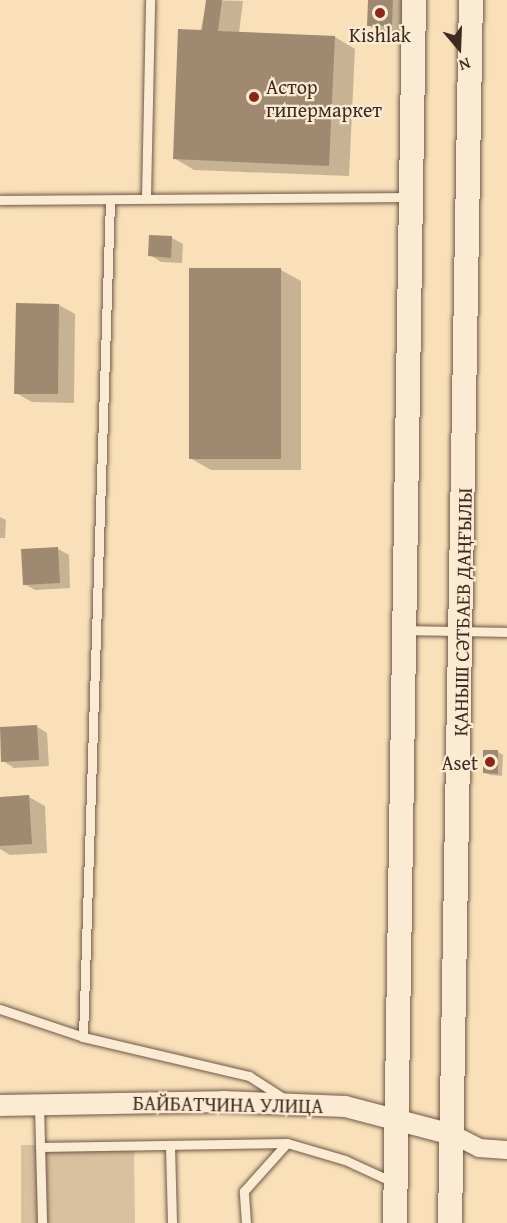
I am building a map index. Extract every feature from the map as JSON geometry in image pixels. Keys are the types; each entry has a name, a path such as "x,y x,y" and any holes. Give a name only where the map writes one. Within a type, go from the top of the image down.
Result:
{"main road":[{"path":"394,1223 414,0"},
{"name":"ҚАНЫШ СӘТБАЕВ ДАҢҒЫЛЫ","path":"450,1223 462,632 471,0"}],"street":[{"name":"БАЙБАТЧИНА УЛИЦА","path":"0,1106 293,1104 345,1106 452,1134"},
{"path":"452,1134 479,1148 507,1150"}],"lane":[{"path":"146,197 150,0"},
{"path":"0,200 409,196"},
{"path":"83,1036 110,200"},
{"path":"405,630 507,633"},
{"path":"0,1009 83,1036 249,1076 293,1104"},
{"path":"39,1105 42,1223"},
{"path":"40,1147 287,1143 345,1160 395,1183"},
{"path":"246,1223 244,1191 287,1143"},
{"path":"170,1146 172,1223"}],"shaded area":[{"path":"134,1144 135,1223 21,1223 21,1145"}],"building":[{"name":"Астор гипермаркет","path":"206,0 222,0 218,31 335,36 329,166 173,159 178,29 202,30"},
{"name":"Kishlak","path":"368,0 393,0 392,26 367,26"},
{"path":"149,235 172,236 171,258 148,256"},
{"path":"189,268 281,268 281,459 189,459"},
{"path":"16,303 59,304 58,394 14,394"},
{"path":"58,547 60,583 23,585 21,549"},
{"path":"37,725 39,760 1,762 0,727"},
{"name":"Aset","path":"483,750 498,750 498,774 483,773"},
{"path":"29,795 32,844 0,846 0,797"}],"place":[{"name":"Kishlak","path":"380,13"},
{"name":"Астор гипермаркет","path":"254,97"},
{"name":"Aset","path":"490,762"}]}
